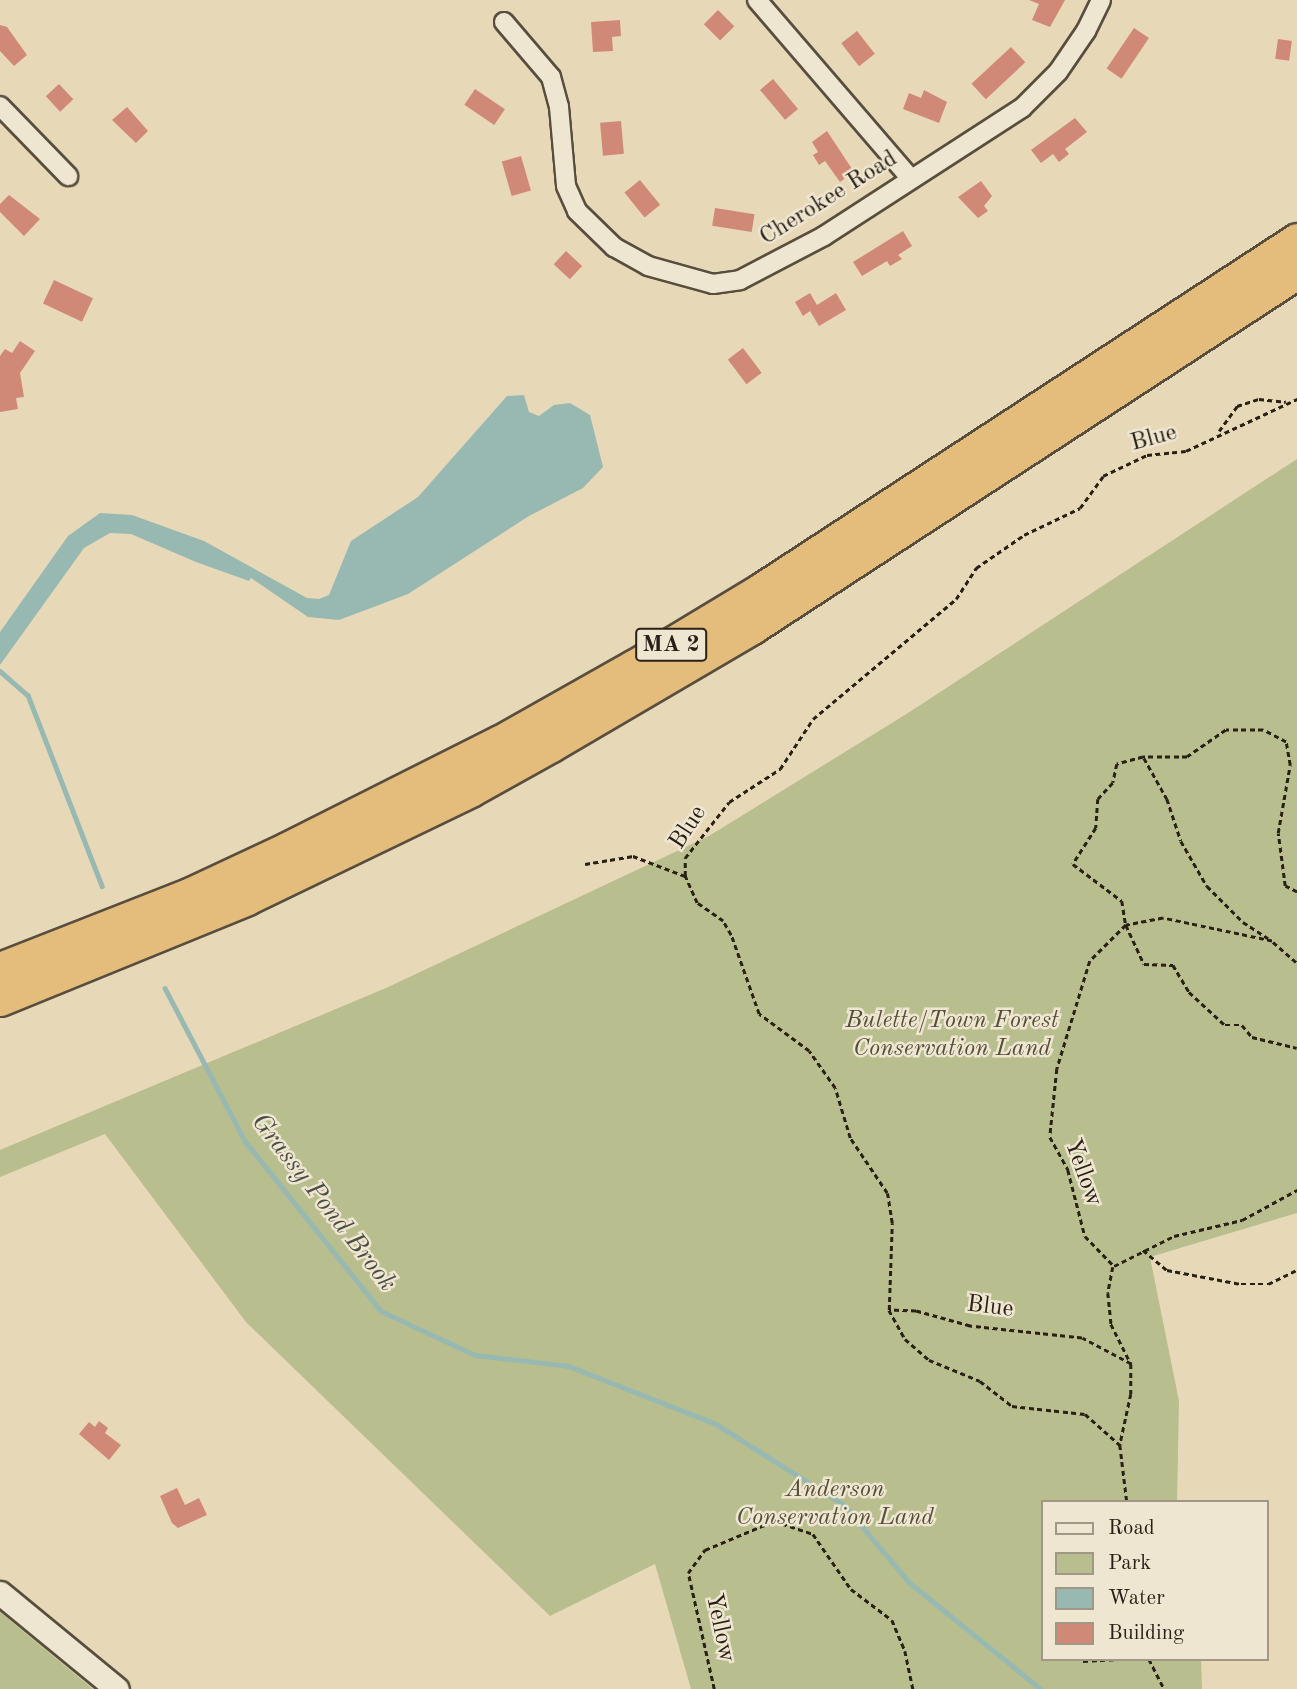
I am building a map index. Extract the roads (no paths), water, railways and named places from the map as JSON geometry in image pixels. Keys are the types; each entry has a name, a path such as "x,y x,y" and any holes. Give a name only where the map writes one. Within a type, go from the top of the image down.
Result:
{"highway":[{"name":"MA 2","path":"0,969 189,895 406,792 512,736 761,590 1297,240"},
{"name":"MA 2","path":"0,999 247,898 528,758 752,627 1297,272"}],"street":[{"path":"757,0 910,178"},
{"name":"Cherokee Road","path":"504,22 551,77 559,107 566,186 577,211 614,247 648,266 713,284 740,280 824,236 1022,108 1058,72 1086,31 1101,0"},
{"path":"0,106 68,176"},
{"path":"0,1593 117,1689"}],"water":[{"path":"524,395 529,412 539,416 554,405 570,403 590,415 603,467 583,488 529,516 408,594 339,620 308,617 251,578 249,581 196,562 131,534 110,533 84,548 0,665 0,632 68,536 100,513 132,515 204,541 307,598 319,599 329,595 351,541 418,497 507,396"}],"waterway":[{"name":"Grassy Pond Brook","path":"0,671 28,695 102,886"},
{"name":"Grassy Pond Brook","path":"165,988 245,1141 381,1311 475,1355 569,1366 716,1424 844,1505 910,1583 1041,1689"}],"park label":[{"name":"Bulette/Town Forest Conservation Land","path":"952,1036"},
{"name":"Anderson Conservation Land","path":"835,1505"}]}
